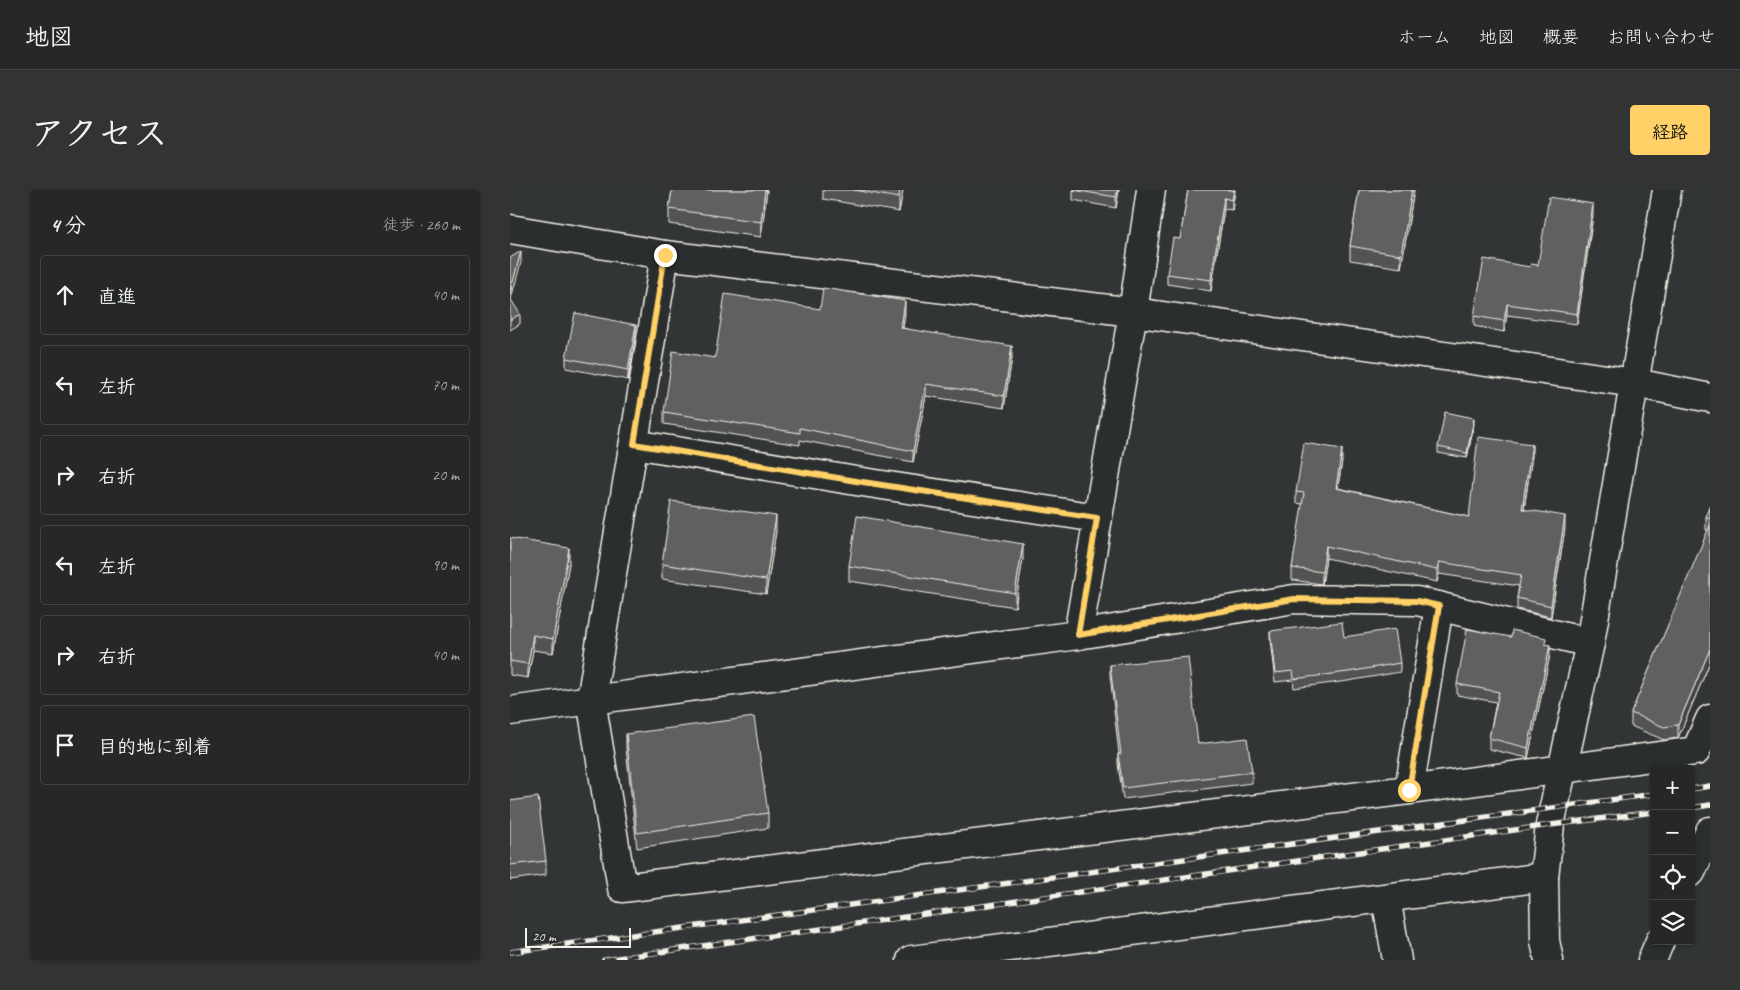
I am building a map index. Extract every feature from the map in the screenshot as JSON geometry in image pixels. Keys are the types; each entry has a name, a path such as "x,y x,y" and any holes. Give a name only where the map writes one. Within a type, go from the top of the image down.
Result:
{"main road":[{"path":"1078,635 1133,312 1151,190"},
{"path":"1549,960 1545,940 1544,877 1550,826 1590,643 1667,190"},
{"path":"510,229 665,255 1133,312 1635,383 1710,398"},
{"path":"665,255 591,700 622,888 1409,790 1696,751 1710,720"},
{"path":"634,444 1097,518"},
{"path":"510,711 1078,635 1294,599 1417,601 1590,643"},
{"path":"1409,790 1439,606"},
{"path":"1695,863 1710,831"},
{"path":"911,960 1544,877"},
{"path":"1386,898 1397,960"},
{"path":"1652,960 1658,945"}],"building":[{"path":"672,190 765,190 761,222 669,209"},
{"path":"854,190 900,190 899,198"},
{"path":"1073,190 1118,190 1116,197"},
{"path":"1188,190 1234,190 1232,200 1224,198 1211,280 1167,274 1173,238 1180,239"},
{"path":"1359,190 1412,190 1401,255 1350,246"},
{"path":"1549,197 1593,204 1577,314 1507,304 1504,321 1474,316 1484,259 1530,267 1531,264 1538,265"},
{"path":"521,251 510,293 510,258"},
{"path":"823,288 905,301 901,328 1012,346 1004,396 926,384 913,451 800,428 800,433 664,412 673,351 715,358 725,294 820,309"},
{"path":"510,298 520,314 510,320"},
{"path":"575,313 636,325 628,370 566,358"},
{"path":"1445,412 1474,418 1467,453 1438,447"},
{"path":"1478,437 1532,444 1522,509 1565,516 1551,606 1517,598 1521,575 1439,562 1437,570 1326,546 1322,572 1292,568 1304,493 1296,492 1304,443 1342,449 1336,488 1469,517"},
{"path":"671,501 776,516 766,580 662,564"},
{"path":"1710,504 1710,518 1706,517"},
{"path":"857,516 1023,544 1015,593 849,566"},
{"path":"1710,525 1710,649 1678,725 1664,727 1631,713"},
{"path":"510,538 569,548 553,639 533,635 528,664 510,661"},
{"path":"1342,622 1344,637 1395,629 1400,663 1294,679 1293,671 1275,673 1270,631"},
{"path":"1467,629 1511,637 1512,630 1546,638 1545,644 1550,645 1528,748 1489,738 1499,692 1457,684"},
{"path":"1188,657 1198,744 1247,738 1252,772 1123,788 1118,754 1121,754 1110,665"},
{"path":"754,717 768,813 637,833 626,734"},
{"path":"538,797 546,861 510,865 510,801"}],"railway":[{"path":"1695,788 1710,786"},
{"path":"510,952 1650,795"},
{"path":"1695,807 1710,805"},
{"path":"604,960 1550,825 1650,812"}],"route":[{"path":"665,255 634,444 1097,518 1078,635 1294,599 1417,601 1439,606 1409,790"}]}
